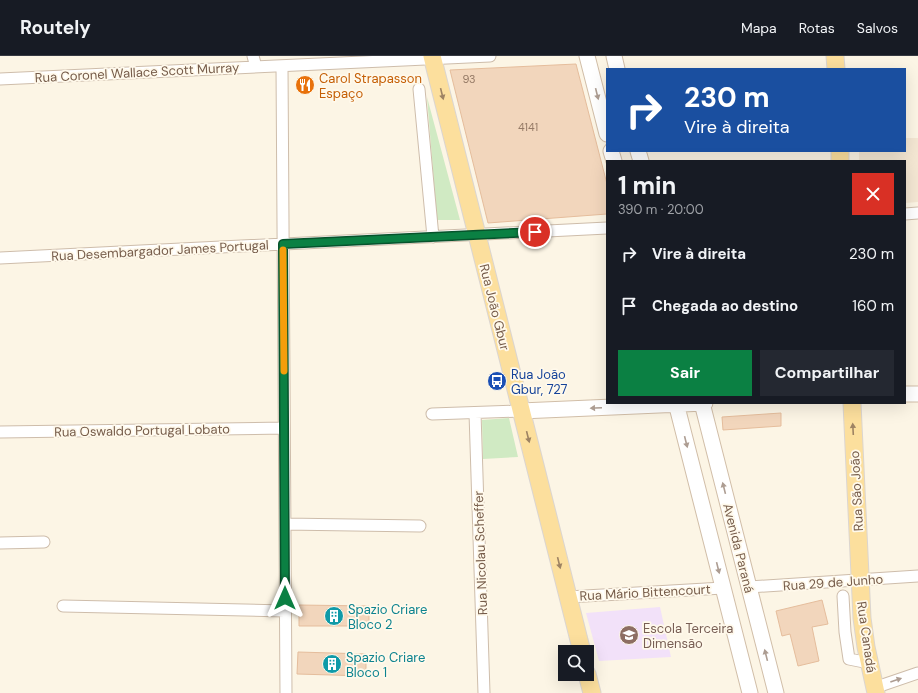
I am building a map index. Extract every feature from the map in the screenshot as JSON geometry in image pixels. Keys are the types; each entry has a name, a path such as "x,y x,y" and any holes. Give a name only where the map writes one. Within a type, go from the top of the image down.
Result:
{"main road":[{"path":"835,56 836,68"},
{"name":"Rua João Gbur","path":"433,57 580,645"},
{"name":"Rua São João","path":"852,404 860,580"},
{"name":"Rua Canadá","path":"860,580 862,618 873,691"},
{"path":"589,681 592,693"}],"street":[{"name":"Rua Coronel Wallace Scott Murray","path":"0,79 255,61 282,66 433,57 490,56"},
{"path":"587,56 606,130"},
{"path":"614,56 617,68"},
{"path":"282,66 286,693"},
{"path":"419,89 433,237"},
{"path":"906,214 918,213"},
{"name":"Rua Desembargador James Portugal","path":"0,258 606,228"},
{"path":"906,394 918,394"},
{"path":"432,414 661,404"},
{"name":"Avenida Paraná","path":"681,404 723,588 750,693"},
{"name":"Avenida Paraná","path":"702,404 776,693"},
{"name":"Rua Nicolau Scheffer","path":"475,413 484,693"},
{"name":"Rua Oswaldo Portugal Lobato","path":"0,432 284,428"},
{"path":"285,524 420,526"},
{"path":"0,543 44,542"},
{"name":"Rua 29 de Junho","path":"749,587 918,576"},
{"name":"Rua Mário Bittencourt","path":"568,597 723,588"},
{"path":"843,596 845,632 849,659 869,663"},
{"path":"63,606 285,611"},
{"path":"845,632 862,618"},
{"path":"873,691 918,673"}],"shaded area":[{"path":"906,138 918,138 918,202 906,203 906,160 859,160 859,152 906,152"},
{"name":"Escola Terceira Dimensão","path":"660,607 671,657 599,661 586,613"}],"green space":[{"path":"427,97 460,220 437,220"},
{"path":"509,418 518,457 483,459 482,420"}],"building":[{"path":"576,64 606,180 606,214 488,223 450,70"},
{"path":"781,413 781,426 723,430 722,417"},
{"path":"822,600 828,624 812,627 819,661 798,666 790,634 782,636 776,611"},
{"name":"Spazio Criare Bloco 2","path":"299,605 369,606 369,626 299,626"},
{"name":"Spazio Criare Bloco 1","path":"298,652 366,654 366,676 297,674"}],"slow traffic":[{"path":"283,250 284,371"}],"place":[{"name":"Carol Strapasson Espaço","path":"305,85"},
{"name":"Rua João Gbur, 727","path":"497,381"},
{"name":"Spazio Criare Bloco 2","path":"334,616"},
{"name":"Escola Terceira Dimensão","path":"629,635"},
{"name":"Spazio Criare Bloco 1","path":"332,664"}],"route":[{"path":"285,598 283,244 535,232"}]}
